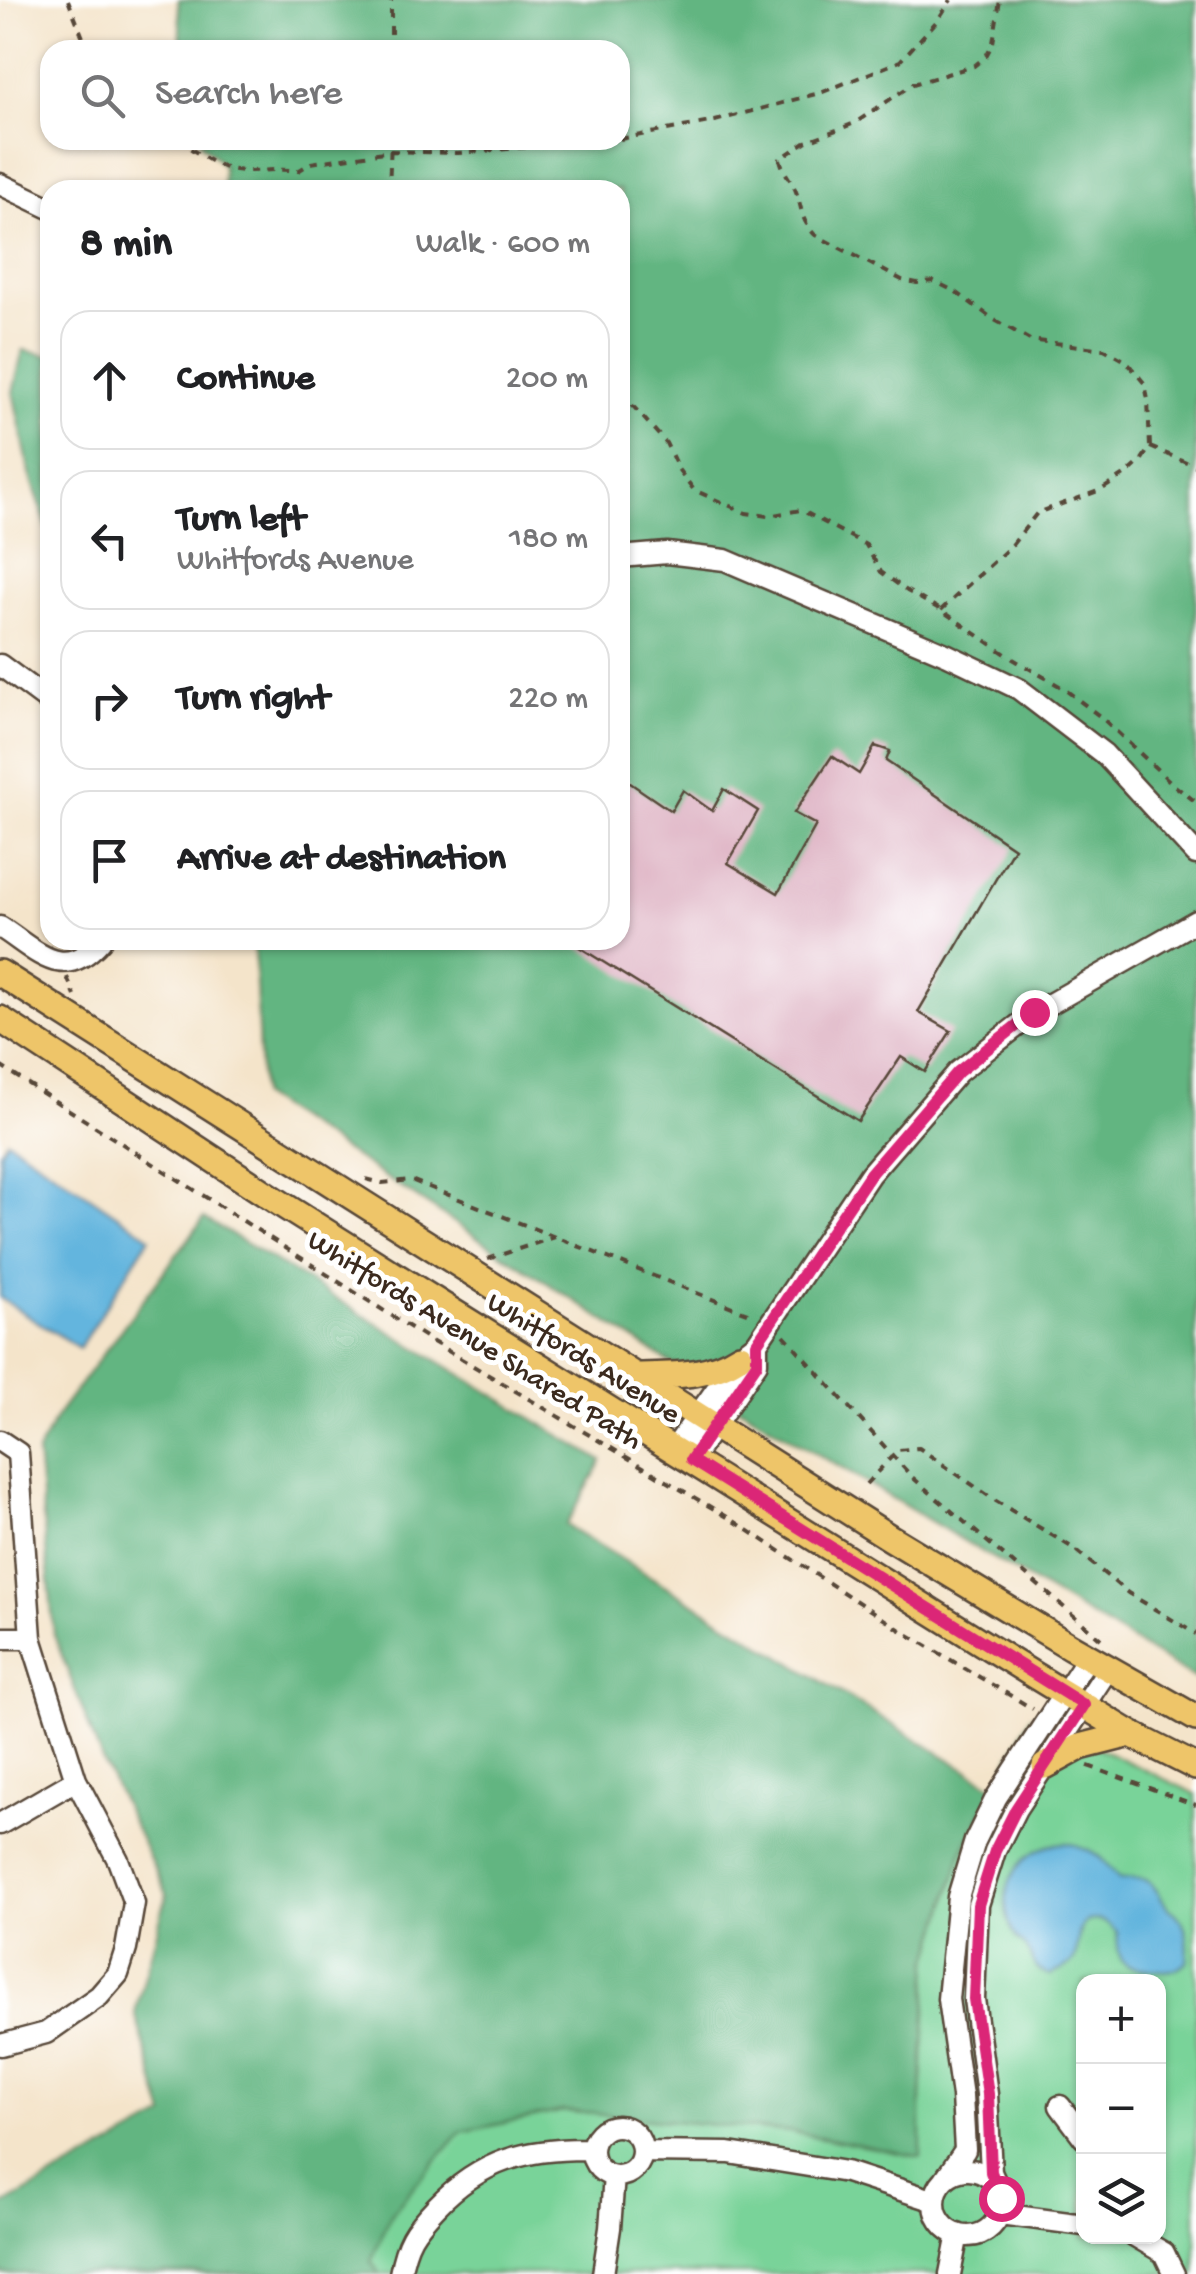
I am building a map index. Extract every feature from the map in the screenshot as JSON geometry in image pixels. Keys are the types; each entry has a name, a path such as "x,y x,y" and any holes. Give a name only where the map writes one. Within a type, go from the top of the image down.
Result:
{"main road":[{"name":"Whitfords Avenue","path":"0,973 889,1537 1100,1656 1196,1718"},
{"name":"Whitfords Avenue","path":"0,1018 286,1207 682,1455 1074,1700 1196,1767"},
{"path":"0,1034 28,1036"},
{"path":"636,1376 707,1371 727,1364 755,1341"},
{"path":"1045,1766 1080,1746 1131,1734"}],"street":[{"path":"0,184 40,203"},
{"path":"630,556 667,553 725,560 1019,689 1104,754 1196,854"},
{"path":"0,665 40,695"},
{"path":"682,1455 870,1174 958,1072 1034,1012 1196,921"},
{"path":"0,927 60,963 74,962 93,950"},
{"path":"0,1442 18,1453 30,1638 76,1780 118,1860 134,1903 118,1974 99,1996 46,2033 1,2044"},
{"path":"0,1638 30,1638"},
{"path":"1074,1700 996,1798 974,1841 958,1898 948,1999 962,2096 965,2150 935,2201 939,2219 958,2234 973,2236 994,2224 1000,2214 1001,2198 991,2172 988,2094 974,1999 978,1905 995,1851 1016,1809 1045,1766 1074,1700 1100,1656"},
{"path":"0,1824 76,1780"},
{"path":"1060,2106 1076,2127"},
{"path":"618,2126 634,2133 642,2152 636,2168 614,2176 598,2169 592,2149 599,2134 618,2126"},
{"path":"400,2274 405,2246 428,2215 476,2172 521,2156 592,2149"},
{"path":"642,2152 729,2153 846,2172 935,2201"},
{"path":"945,2180 955,2173 973,2171 984,2174 999,2190"},
{"path":"603,2274 614,2176"},
{"path":"1000,2214 1076,2225"},
{"path":"950,2274 958,2234"},
{"path":"1149,2244 1164,2253 1174,2274"}],"path":[{"path":"68,0 84,40"},
{"path":"391,0 391,40"},
{"path":"630,138 715,121 823,92 900,61 951,0"},
{"path":"941,610 1012,545 1038,513 1101,490 1141,460 1150,447 1145,384 1126,361 1104,349 1030,340 934,281 902,280 815,234 804,224 795,190 780,159 805,142 856,123 913,84 974,66 993,43 1000,0"},
{"path":"195,150 227,168 298,171 311,164 391,150 495,150"},
{"path":"390,180 391,150"},
{"path":"630,403 666,443 694,490 746,514 768,516 800,510 866,545 882,572 1012,659 1064,688 1196,802"},
{"path":"1150,447 1196,466"},
{"path":"60,963 75,996 86,1003"},
{"name":"Whitfords Avenue Shared Path","path":"0,1066 432,1342 734,1521 899,1630 1032,1708"},
{"path":"354,1175 382,1183 412,1180 748,1312 755,1341 779,1330 912,1476 1100,1656"},
{"path":"488,1259 556,1236"},
{"path":"866,1484 898,1450 919,1448 1073,1548 1128,1593 1196,1634"},
{"path":"1082,1758 1088,1767 1196,1806"}],"green space":[{"path":"178,0 1196,0 1196,1679 722,1397 261,1096 254,950 630,950 630,180 223,180 223,165 208,150 630,150 630,40 181,40"},
{"path":"23,350 40,354 40,505 30,474 13,392"},
{"path":"204,1218 602,1461 566,1525 995,1787 963,1850 929,1962 921,2157 793,2132 563,2111 461,2132 392,2212 371,2261 380,2274 0,2274 0,2207 165,2116 135,2013 167,1894 101,1758 54,1635 37,1453 56,1417"},
{"path":"1031,1716 1196,1794 1196,2274 379,2274 371,2261 392,2212 460,2132 563,2111 793,2132 920,2157 929,1962 963,1850"}],"water":[{"path":"7,1140 150,1237 79,1348 0,1298 0,1151"},
{"path":"1065,1843 1096,1855 1119,1879 1144,1879 1152,1885 1184,1926 1187,1962 1168,1971 1128,1966 1118,1949 1117,1932 1096,1920 1088,1921 1081,1929 1076,1955 1069,1966 1051,1975 1036,1967 1008,1920 1008,1888 1022,1862 1048,1846"}],"building":[{"path":"875,746 890,751 886,761 1014,848 918,1012 951,1031 925,1072 901,1057 858,1121 584,950 630,950 630,783 671,811 683,790 712,811 724,789 758,811 728,863 778,893 816,825 794,813 832,756 859,774"}],"route":[{"path":"1001,2198 991,2172 988,2094 974,1999 978,1905 995,1851 1016,1809 1084,1705 691,1460 757,1363 757,1343 870,1174 958,1072 1034,1012"}]}
